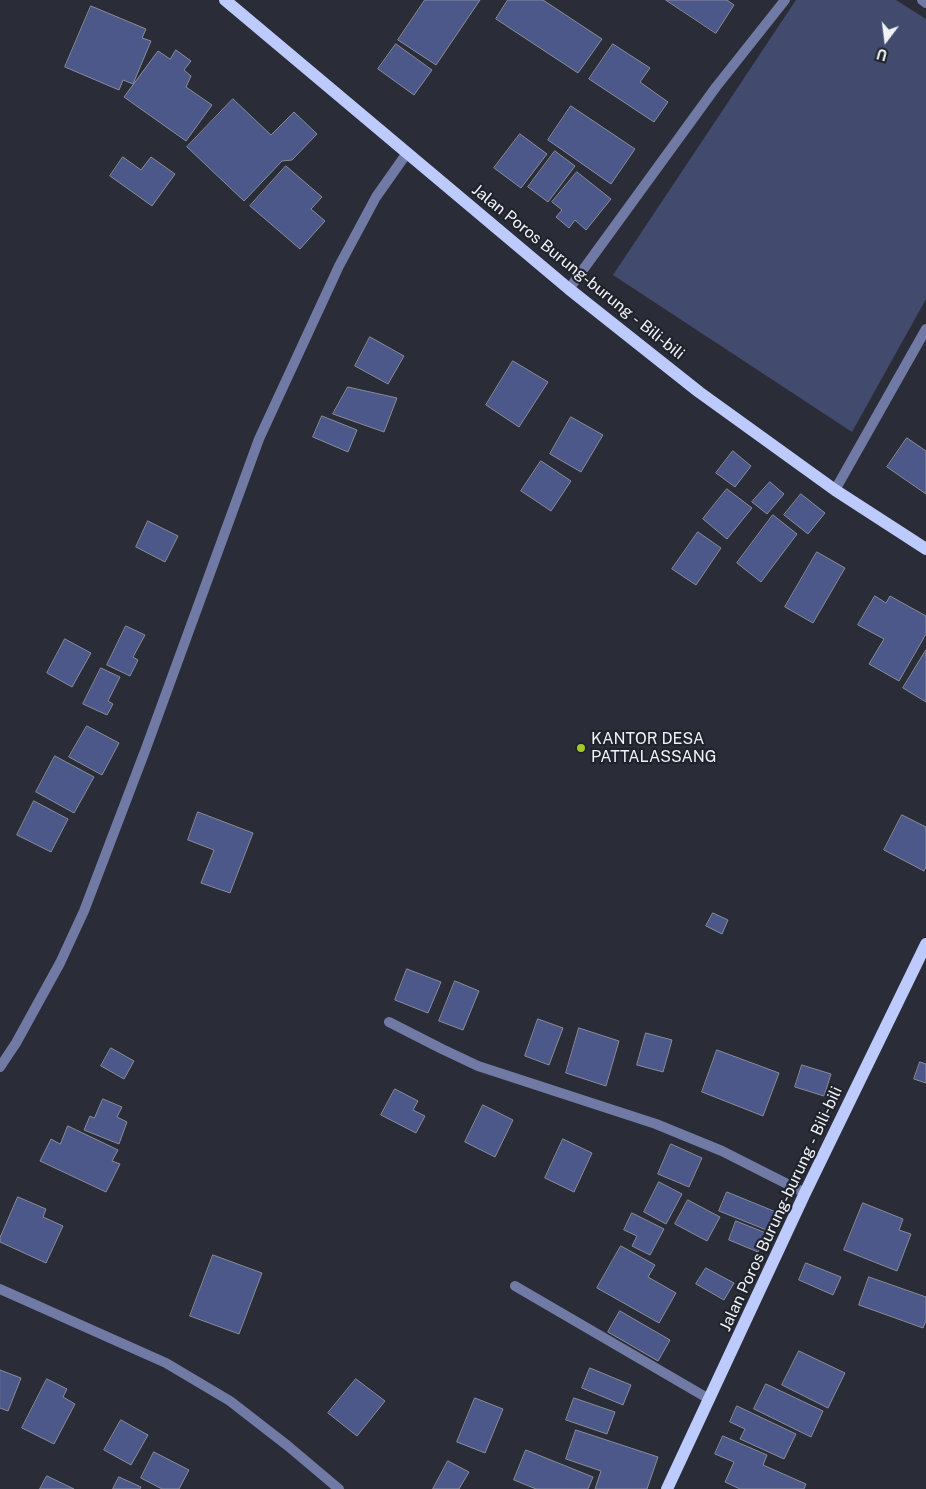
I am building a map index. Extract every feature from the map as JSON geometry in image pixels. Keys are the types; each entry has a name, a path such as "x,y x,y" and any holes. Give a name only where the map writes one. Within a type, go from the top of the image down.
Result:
{"main road":[{"name":"Jalan Poros Burung-burung - Bili-bili","path":"225,0 570,289 699,392 834,490 926,549"},
{"name":"Jalan Poros Burung-burung - Bili-bili","path":"667,1489 805,1193 926,944"}],"street":[{"path":"570,289 716,87 784,0"},
{"path":"922,0 926,2"},
{"path":"0,1067 60,962 84,911 146,751 259,439 339,266 376,197 407,153"},
{"path":"834,490 926,329"},
{"path":"389,1022 478,1066 664,1127 722,1152 805,1193"},
{"path":"515,1286 709,1399"},
{"path":"0,1289 166,1363 230,1401 339,1489"}],"shaded area":[{"path":"796,0 896,0 926,19 926,299 852,432 613,275"}],"building":[{"path":"425,0 480,0 436,65 398,40"},
{"path":"508,0 543,0 602,39 578,73 496,19"},
{"path":"666,0 727,0 734,5 716,33"},
{"path":"91,6 146,29 142,38 151,41 133,84 123,80 119,90 65,67"},
{"path":"396,44 432,70 414,95 378,69"},
{"path":"613,44 650,68 640,82 668,102 654,122 589,79"},
{"path":"176,50 191,61 184,70 191,76 186,87 212,105 186,141 124,97 158,51 170,59"},
{"path":"233,99 271,135 294,112 317,134 292,160 282,161 244,201 187,147"},
{"path":"571,106 635,149 611,184 548,140"},
{"path":"520,134 547,154 521,188 494,168"},
{"path":"555,151 575,166 548,202 528,187"},
{"path":"123,157 141,170 151,157 175,174 152,206 110,176"},
{"path":"286,166 322,197 311,209 325,221 300,249 250,206"},
{"path":"577,172 611,199 586,230 575,220 569,228 556,217 562,210 552,202"},
{"path":"370,337 404,356 388,384 355,366"},
{"path":"513,361 548,382 519,427 486,405"},
{"path":"348,387 397,398 384,432 333,414"},
{"path":"322,416 357,430 348,452 313,437"},
{"path":"571,417 603,435 581,472 550,454"},
{"path":"907,438 926,451 926,494 887,467"},
{"path":"733,451 751,466 735,487 716,473"},
{"path":"541,461 571,481 551,511 521,491"},
{"path":"770,482 784,494 767,514 752,502"},
{"path":"727,489 752,508 727,539 703,519"},
{"path":"801,494 825,513 808,534 784,515"},
{"path":"773,515 797,534 761,582 737,563"},
{"path":"148,521 178,536 165,562 136,547"},
{"path":"698,532 721,548 696,585 672,569"},
{"path":"817,552 845,568 813,623 785,607"},
{"path":"875,596 886,603 890,596 926,616 926,634 899,681 869,664 884,639 858,625"},
{"path":"126,626 145,635 133,657 138,660 130,676 107,665"},
{"path":"65,639 91,653 72,687 47,673"},
{"path":"926,650 926,702 903,688"},
{"path":"101,668 120,677 108,701 113,704 107,715 83,704"},
{"path":"87,726 119,743 102,775 69,757"},
{"path":"55,756 94,777 74,813 36,792"},
{"path":"34,801 68,819 51,852 17,835"},
{"path":"198,812 253,833 230,893 201,883 214,850 188,840"},
{"path":"902,815 926,827 926,867 924,871 884,850"},
{"path":"713,913 728,920 722,934 706,926"},
{"path":"407,969 441,982 428,1013 395,1000"},
{"path":"455,981 479,991 463,1030 439,1021"},
{"path":"538,1019 563,1028 549,1065 525,1056"},
{"path":"579,1028 619,1041 606,1086 566,1073"},
{"path":"646,1033 672,1040 663,1072 637,1065"},
{"path":"111,1048 134,1061 124,1079 101,1066"},
{"path":"717,1050 779,1073 763,1116 702,1092"},
{"path":"920,1062 926,1064 926,1083 914,1079"},
{"path":"802,1065 831,1074 824,1096 795,1087"},
{"path":"395,1089 418,1101 413,1110 425,1116 416,1133 381,1115"},
{"path":"103,1099 122,1107 117,1117 127,1122 119,1144 84,1130 90,1116 94,1118"},
{"path":"483,1105 513,1120 495,1157 465,1142"},
{"path":"68,1126 118,1150 112,1161 120,1164 106,1192 40,1161 51,1139 60,1144"},
{"path":"563,1139 592,1153 574,1192 545,1178"},
{"path":"671,1144 702,1158 689,1187 658,1174"},
{"path":"659,1182 682,1194 666,1224 644,1212"},
{"path":"727,1192 776,1212 769,1231 719,1211"},
{"path":"18,1197 46,1209 43,1217 63,1226 46,1263 0,1242"},
{"path":"688,1200 720,1217 707,1241 675,1224"},
{"path":"863,1203 903,1219 899,1230 911,1234 897,1271 844,1250"},
{"path":"632,1213 664,1229 650,1255 632,1246 637,1236 624,1230"},
{"path":"736,1221 766,1233 758,1252 729,1240"},
{"path":"621,1246 655,1265 648,1277 676,1293 659,1323 597,1288"},
{"path":"213,1255 262,1273 239,1334 190,1316"},
{"path":"806,1263 841,1277 833,1295 799,1280"},
{"path":"706,1268 734,1283 724,1300 696,1284"},
{"path":"869,1277 926,1297 926,1321 923,1328 859,1305"},
{"path":"620,1311 670,1340 658,1361 608,1332"},
{"path":"799,1351 845,1373 828,1408 782,1385"},
{"path":"590,1368 631,1385 623,1405 582,1388"},
{"path":"0,1370 21,1378 8,1411 0,1408"},
{"path":"47,1379 67,1389 63,1397 75,1404 54,1444 22,1428"},
{"path":"356,1379 385,1401 357,1436 328,1413"},
{"path":"766,1384 823,1411 811,1437 754,1409"},
{"path":"475,1398 503,1409 485,1453 457,1442"},
{"path":"574,1398 615,1412 607,1434 566,1420"},
{"path":"737,1406 796,1434 784,1459 740,1439 745,1429 730,1422"},
{"path":"121,1420 148,1435 131,1465 104,1450"},
{"path":"576,1430 658,1457 647,1489 595,1489 601,1471 566,1459"},
{"path":"723,1436 767,1455 763,1465 806,1484 804,1489 740,1489 725,1482 734,1462 715,1454"},
{"path":"526,1450 593,1477 588,1489 536,1489 514,1480"},
{"path":"154,1452 189,1470 179,1489 162,1489 141,1478"},
{"path":"448,1461 469,1472 459,1489 433,1489"},
{"path":"47,1476 74,1489 40,1489"},
{"path":"119,1477 141,1487 140,1489 113,1489"}],"place":[{"name":"KANTOR DESA PATTALASSANG","path":"581,748"}]}
